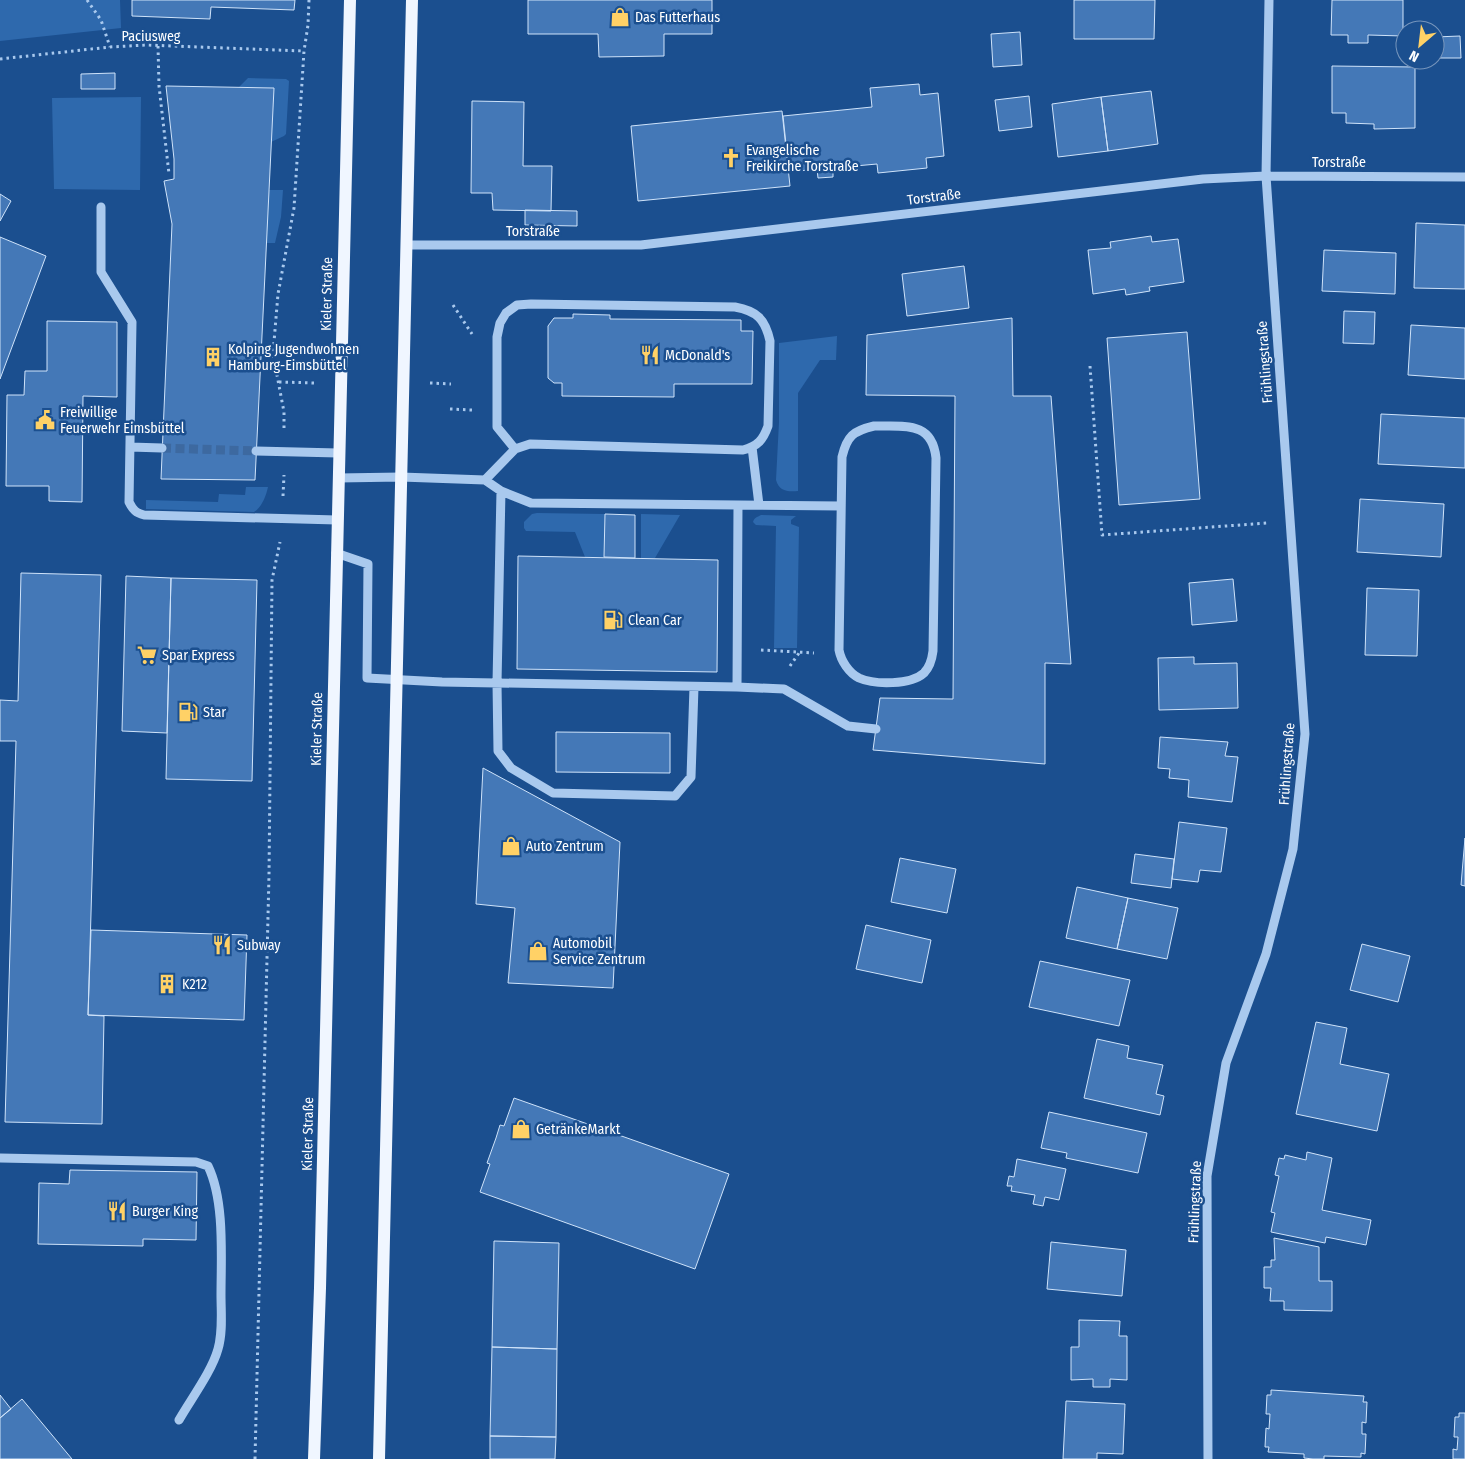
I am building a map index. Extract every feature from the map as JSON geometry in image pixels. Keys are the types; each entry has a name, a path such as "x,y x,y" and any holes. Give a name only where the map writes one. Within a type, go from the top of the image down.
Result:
{"main road":[{"name":"Kieler Straße","path":"314,1459 320,1288 350,0"},
{"path":"379,1459 412,0"}],"street":[{"name":"Frühlingstraße","path":"1208,1459 1207,1176 1226,1063 1266,954 1293,849 1305,734 1266,176 1269,0"},
{"name":"Torstraße","path":"406,245 641,245 1203,178 1266,176 1465,177"},
{"path":"101,207 101,272 132,322 129,502 132,509 144,515 337,520"},
{"path":"485,480 515,448 530,444 743,450 752,447 765,436 768,426 770,341 767,328 760,318 749,310 734,307 531,304 517,306 506,313 500,323 497,337 497,427 515,448"},
{"path":"874,426 918,429 929,436 934,446 936,458 933,651 931,662 925,672 916,679 902,682 870,681 858,677 849,670 840,654 841,506 842,457 845,444 851,435 860,429 874,426"},
{"path":"130,447 162,448"},
{"path":"752,447 759,505"},
{"path":"256,451 338,453"},
{"path":"338,478 401,477 485,480 501,491 531,503 841,506"},
{"path":"501,491 497,683 498,750 511,768 553,793 675,796 691,778 694,687"},
{"path":"738,505 738,688"},
{"path":"336,552 368,564 368,678 497,683 784,689 848,726 876,729"},
{"path":"0,1158 196,1162 208,1166 214,1178 217,1192 221,1236 221,1333 218,1349 212,1364 179,1420"}],"path":[{"path":"87,0 101,20 110,47"},
{"path":"279,382 273,354 278,294 294,208 309,0"},
{"path":"158,46 159,86 169,174"},
{"name":"Paciusweg","path":"0,59 110,47 158,46 304,51"},
{"path":"1090,366 1102,535 1290,522"},
{"path":"255,1459 269,875 272,580 278,552"},
{"path":"738,649 840,654"}],"shaded area":[{"path":"0,0 120,0 121,28 0,41"},
{"path":"248,78 286,79 289,81 286,134 284,136 271,142 274,88 239,87"},
{"path":"141,97 140,190 54,189 52,98"},
{"path":"269,190 283,190 281,217 275,243 266,243"},
{"path":"837,336 836,360 820,360 798,393 798,491 781,489 776,480 779,422 779,343"},
{"path":"246,487 268,487 263,501 254,512 146,509 146,500 218,502 219,494 245,495"},
{"path":"532,514 605,514 604,557 585,557 575,532 526,531 524,522"},
{"path":"641,514 680,515 655,558 641,558"},
{"path":"761,515 796,516 791,520 791,524 799,527 797,648 774,648 776,526 756,525 753,521"}],"building":[{"path":"132,0 295,0 294,10 211,7 210,19 132,16"},
{"name":"Das Futterhaus","path":"528,0 712,0 712,34 664,34 664,56 599,57 598,34 528,34"},
{"path":"1074,0 1155,0 1154,39 1074,39"},
{"path":"1332,0 1403,0 1403,20 1395,20 1395,36 1368,35 1368,43 1348,43 1348,35 1331,35"},
{"path":"1020,32 1022,65 993,67 991,34"},
{"path":"1460,36 1461,58 1445,58 1445,37"},
{"path":"1332,66 1395,67 1395,70 1415,70 1415,128 1374,129 1374,124 1346,123 1346,113 1332,113"},
{"path":"115,73 115,89 81,89 81,74"},
{"path":"919,84 920,95 938,93 944,156 926,158 927,168 878,173 877,164 833,168 833,177 818,178 817,169 789,172 783,116 872,107 870,88"},
{"name":"Kolping Jugendwohnen Hamburg-Eimsbüttel","path":"166,86 274,88 255,480 161,479 172,224 164,181 174,179 174,159"},
{"path":"1151,91 1158,144 1108,151 1101,97"},
{"path":"1029,96 1032,127 999,131 995,100"},
{"path":"1101,97 1108,151 1058,157 1052,104"},
{"path":"472,101 524,102 523,166 552,166 551,211 493,210 492,193 471,193"},
{"path":"782,111 790,186 638,201 631,126"},
{"path":"0,194 11,201 0,221"},
{"path":"525,210 577,211 577,226 525,225"},
{"path":"1416,223 1465,225 1465,289 1414,288"},
{"path":"1151,236 1152,242 1178,239 1184,282 1149,287 1150,291 1126,295 1125,289 1093,294 1088,250 1111,248 1110,242"},
{"path":"0,237 46,256 0,379"},
{"path":"1324,250 1396,253 1395,294 1322,291"},
{"path":"964,266 969,308 907,316 902,274"},
{"path":"1344,311 1375,312 1374,344 1343,343"},
{"name":"McDonald's","path":"573,314 610,315 610,319 741,320 741,331 753,331 752,384 674,384 674,397 562,396 562,383 554,383 548,378 548,326 554,318 573,318"},
{"path":"1012,318 1013,396 1051,396 1071,664 1045,663 1045,764 873,750 880,698 953,699 955,396 866,395 867,335"},
{"name":"Freiwillige Feuerwehr Eimsbüttel","path":"47,321 117,322 117,397 83,396 82,502 49,501 49,486 6,486 7,395 24,395 25,371 47,371"},
{"path":"1411,325 1465,328 1465,379 1408,375"},
{"path":"1187,332 1200,499 1119,505 1107,338"},
{"path":"1381,414 1465,418 1465,468 1378,464"},
{"path":"1360,499 1444,504 1441,557 1357,552"},
{"path":"605,514 635,515 635,558 604,557"},
{"path":"518,556 718,560 717,672 517,669"},
{"path":"21,573 101,575 88,1015 104,1016 102,1124 5,1122 16,741 0,741 0,700 18,701"},
{"name":"Spar Express","path":"126,576 171,578 167,733 122,731"},
{"path":"171,578 257,580 252,781 166,779"},
{"path":"1233,579 1237,621 1192,625 1189,583"},
{"path":"1367,588 1419,590 1417,656 1365,655"},
{"path":"1194,657 1194,664 1237,663 1238,708 1159,710 1158,658"},
{"path":"556,732 670,733 670,773 556,772"},
{"path":"1160,737 1228,742 1225,756 1238,757 1232,802 1188,797 1189,780 1169,778 1170,769 1158,768"},
{"path":"483,768 620,842 613,988 508,983 515,908 476,904"},
{"path":"1179,822 1227,828 1221,872 1200,870 1198,882 1172,879"},
{"path":"1465,838 1465,886 1461,885"},
{"path":"1135,854 1174,859 1171,888 1131,883"},
{"path":"900,858 956,869 947,913 891,902"},
{"path":"1077,887 1128,898 1117,949 1066,938"},
{"path":"1128,898 1178,908 1167,959 1117,949"},
{"path":"866,925 931,940 922,983 856,969"},
{"name":"K212","path":"91,930 247,935 244,1020 88,1015"},
{"path":"1362,944 1410,956 1398,1002 1350,990"},
{"path":"1040,961 1130,980 1119,1026 1029,1007"},
{"path":"1316,1022 1347,1028 1340,1064 1389,1074 1377,1131 1296,1114"},
{"path":"1097,1039 1129,1046 1127,1058 1163,1065 1156,1094 1164,1096 1160,1115 1084,1098"},
{"path":"514,1098 729,1174 695,1269 480,1192 490,1164 487,1163 500,1125 504,1126"},
{"path":"1049,1112 1147,1133 1138,1173 1066,1158 1067,1153 1041,1148"},
{"path":"1307,1152 1332,1158 1322,1210 1371,1220 1366,1245 1326,1237 1325,1243 1271,1232 1275,1213 1271,1212 1279,1176 1275,1175 1279,1158 1284,1159 1285,1155 1306,1160"},
{"path":"1017,1159 1066,1169 1059,1200 1045,1197 1043,1206 1033,1204 1035,1195 1011,1191 1012,1186 1007,1186 1009,1176 1014,1177"},
{"name":"Burger King","path":"70,1170 197,1172 196,1240 143,1239 143,1246 38,1244 39,1183 69,1184"},
{"path":"1274,1238 1319,1247 1319,1281 1332,1281 1332,1311 1284,1310 1284,1301 1270,1301 1271,1288 1264,1288 1264,1267 1271,1267 1271,1260 1275,1260"},
{"path":"494,1241 559,1243 557,1349 492,1347"},
{"path":"1051,1242 1126,1250 1122,1296 1047,1289"},
{"path":"1079,1320 1120,1321 1119,1336 1127,1336 1127,1380 1110,1379 1110,1387 1093,1387 1093,1379 1071,1380 1071,1347 1079,1347"},
{"path":"492,1347 557,1349 556,1437 490,1436"},
{"path":"1271,1390 1364,1396 1363,1402 1367,1402 1366,1423 1362,1422 1362,1434 1366,1434 1365,1454 1361,1453 1361,1457 1324,1456 1324,1459 1313,1459 1304,1458 1304,1454 1268,1452 1269,1447 1265,1447 1266,1428 1269,1429 1270,1414 1266,1414 1267,1395 1271,1395"},
{"path":"0,1395 11,1409 0,1418"},
{"path":"22,1399 72,1459 0,1459 0,1418"},
{"path":"1066,1401 1125,1404 1123,1454 1097,1453 1097,1459 1063,1459"},
{"path":"1459,1413 1465,1413 1465,1459 1453,1459 1453,1449 1457,1450 1458,1437 1454,1437 1455,1417 1459,1417"},
{"path":"490,1436 556,1437 555,1459 490,1459"}],"tunnel":[{"path":"162,448 256,451"}],"place":[{"name":"Das Futterhaus","path":"620,17"},
{"name":"Evangelische Freikirche Torstraße","path":"731,158"},
{"name":"McDonald's","path":"650,355"},
{"name":"Kolping Jugendwohnen Hamburg-Eimsbüttel","path":"213,357"},
{"name":"Freiwillige Feuerwehr Eimsbüttel","path":"45,420"},
{"name":"Clean Car","path":"613,620"},
{"name":"Spar Express","path":"147,655"},
{"name":"Star","path":"188,712"},
{"name":"Auto Zentrum","path":"511,846"},
{"name":"Subway","path":"222,945"},
{"name":"Automobil Service Zentrum","path":"538,951"},
{"name":"K212","path":"167,984"},
{"name":"GetränkeMarkt","path":"521,1129"},
{"name":"Burger King","path":"117,1211"}]}
